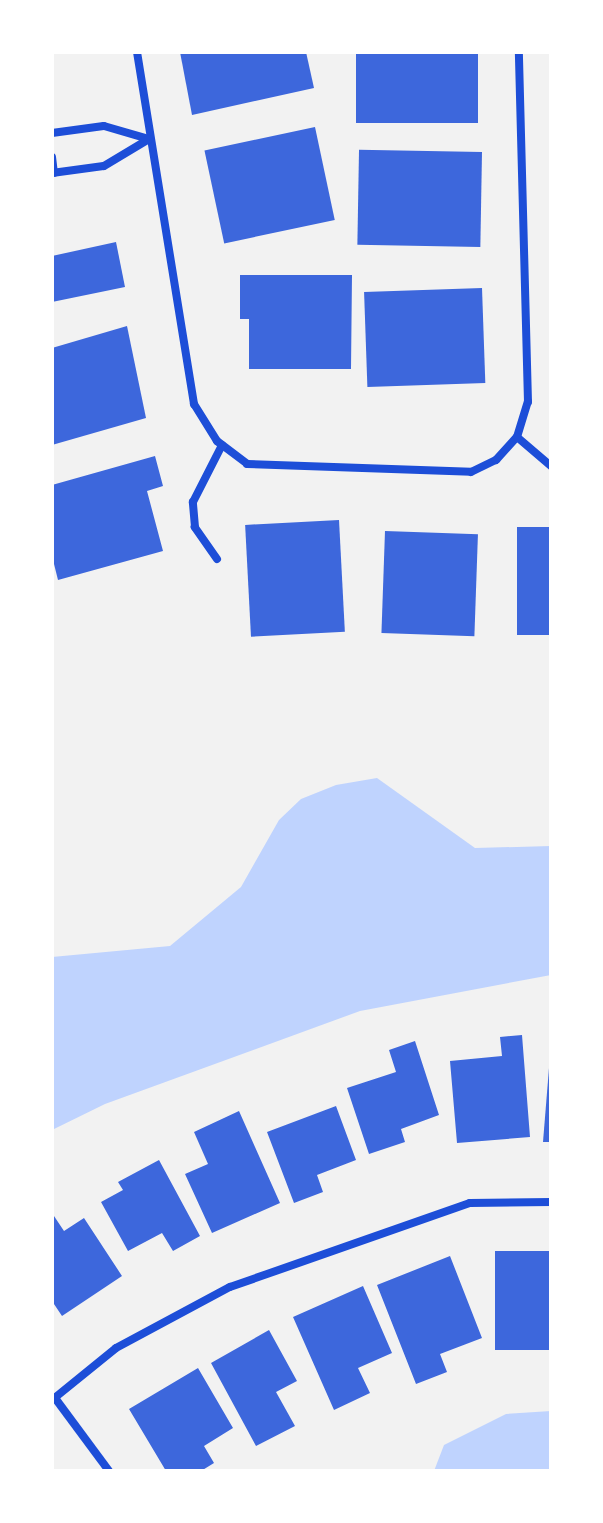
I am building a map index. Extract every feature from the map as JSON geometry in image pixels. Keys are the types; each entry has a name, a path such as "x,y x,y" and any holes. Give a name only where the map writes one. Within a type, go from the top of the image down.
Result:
{"street":[{"path":"137,52 194,404 222,445 247,464 471,472 496,460 517,437 528,402 519,52"},
{"path":"52,133 104,126 149,139"},
{"path":"52,157 53,173 104,166 149,139"},
{"path":"517,437 551,466"},
{"path":"217,559 195,527 193,502 222,445"},
{"path":"109,1471 54,1399 116,1348 230,1287 470,1203 551,1202"}],"water":[{"path":"377,778 475,848 551,846 551,975 360,1011 105,1104 52,1130 52,957 170,946 241,887 279,820 301,799 336,785"},
{"path":"551,1411 551,1471 434,1471 444,1445 506,1414"}],"building":[{"path":"180,52 306,52 314,88 192,115"},
{"path":"356,52 478,52 478,123 356,123"},
{"path":"315,127 335,220 224,243 204,150"},
{"path":"359,150 482,152 480,247 357,245"},
{"path":"116,242 125,287 52,302 52,256"},
{"path":"240,275 352,275 351,369 249,369 249,319 240,319"},
{"path":"482,288 485,383 367,387 364,292"},
{"path":"127,326 146,418 52,445 52,348"},
{"path":"155,456 163,486 147,491 163,551 58,580 52,556 52,485"},
{"path":"339,520 345,632 251,637 245,525"},
{"path":"517,527 551,527 551,635 517,635"},
{"path":"385,531 478,534 474,636 381,633"},
{"path":"522,1035 530,1137 457,1143 450,1061 502,1056 500,1037"},
{"path":"415,1041 439,1115 401,1129 405,1142 369,1154 347,1088 396,1072 389,1050"},
{"path":"549,1068 551,1142 543,1142"},
{"path":"336,1106 356,1160 317,1175 323,1192 294,1203 267,1132"},
{"path":"239,1111 280,1203 212,1233 185,1174 208,1164 194,1132"},
{"path":"159,1160 200,1236 173,1251 162,1233 128,1251 101,1202 123,1190 118,1182"},
{"path":"52,1213 64,1231 84,1218 122,1276 62,1316 52,1301"},
{"path":"495,1251 551,1251 551,1350 495,1350"},
{"path":"450,1256 482,1338 440,1354 447,1372 416,1384 377,1285"},
{"path":"363,1286 392,1353 358,1368 370,1393 334,1410 293,1317"},
{"path":"269,1330 297,1381 276,1392 295,1426 256,1446 211,1363"},
{"path":"198,1368 233,1428 204,1446 214,1463 201,1471 166,1471 129,1409"}]}
